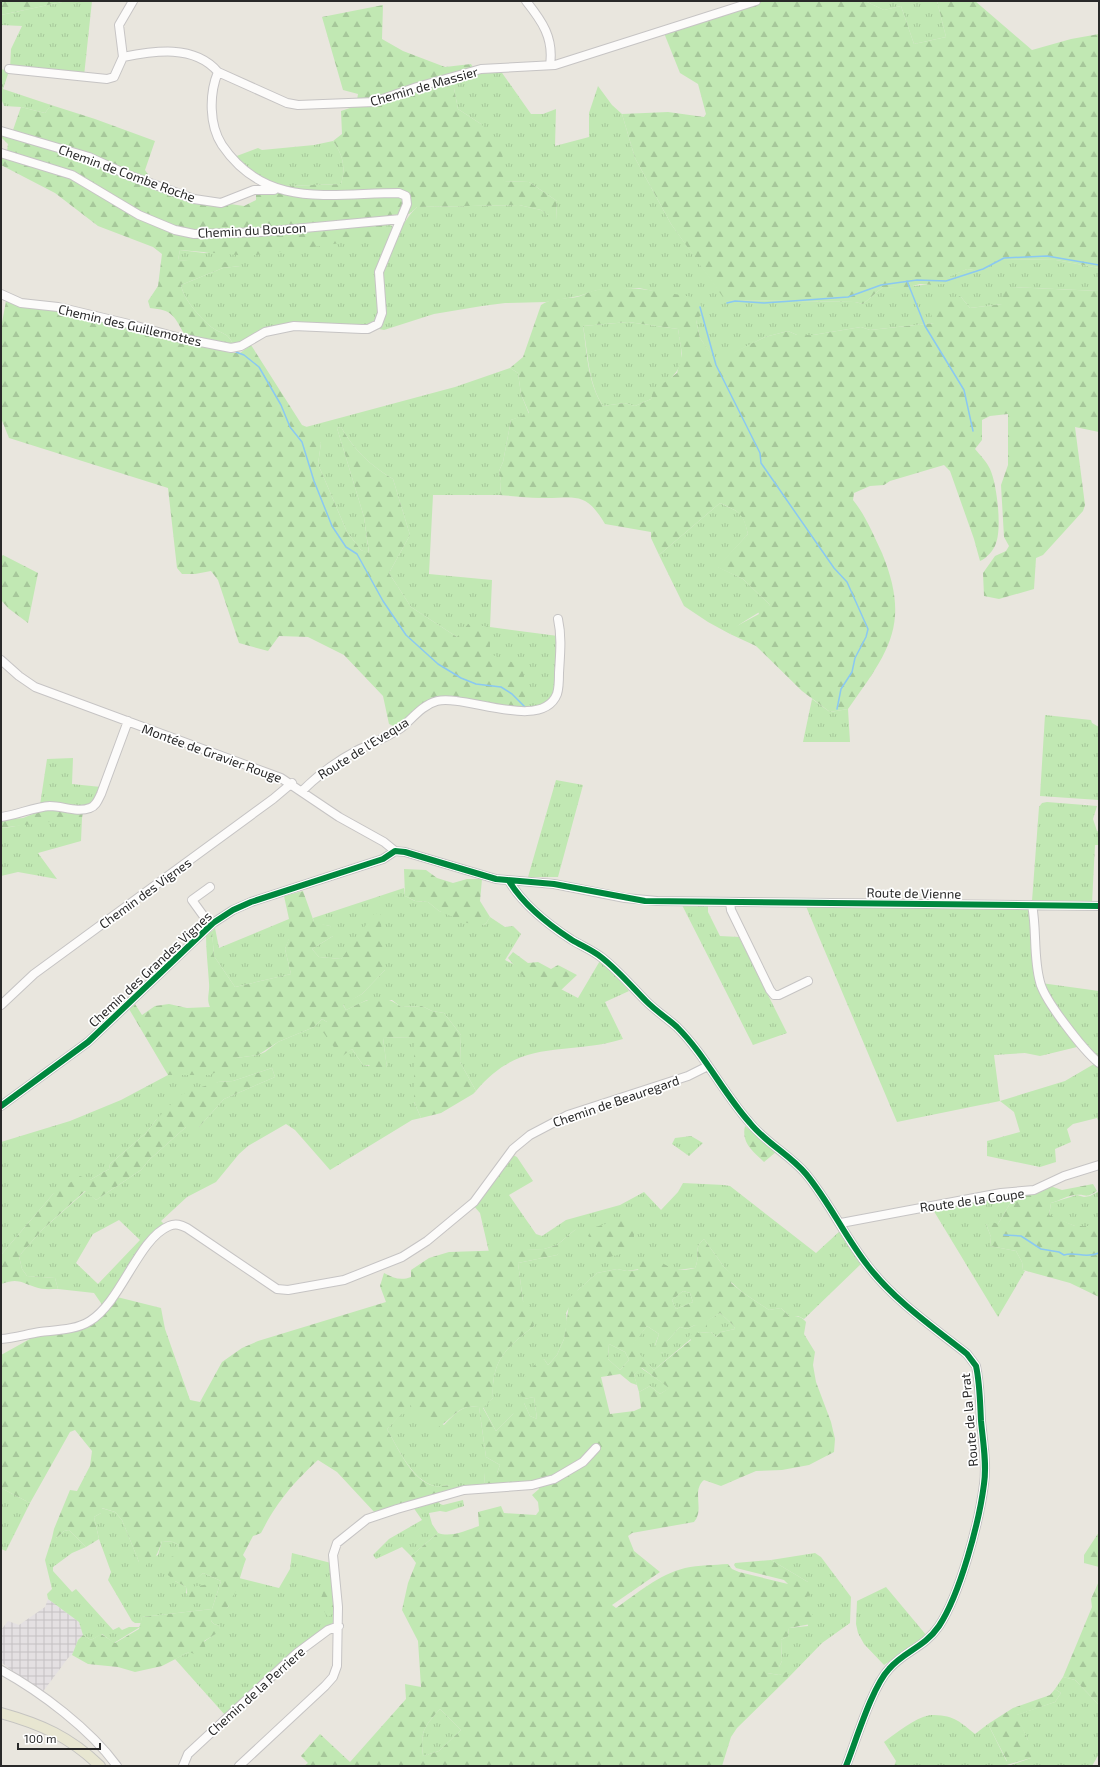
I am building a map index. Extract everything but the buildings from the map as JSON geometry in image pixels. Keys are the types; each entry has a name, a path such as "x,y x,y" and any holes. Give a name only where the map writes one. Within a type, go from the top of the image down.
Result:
{"main road":[{"path":"1,1713 49,1728 75,1744 100,1766"}],"street":[{"path":"9,69 107,80 114,77 123,57 119,26 133,1"},
{"path":"526,1 542,21 548,34 551,47 550,65"},
{"name":"Chemin de Massier","path":"123,57 176,51 202,60 213,66 218,72 286,103 298,105 374,102 417,87 481,69 550,65 756,1"},
{"path":"218,72 213,93 212,113 220,142 242,170 276,189 299,193 399,193 406,196 407,200 401,219"},
{"name":"Chemin de Combe Roche","path":"1,131 89,157 128,176 194,199 220,203 254,190 276,189"},
{"name":"Chemin du Boucon","path":"1,153 72,175 139,215 175,230 194,234 261,232 401,219"},
{"name":"Chemin des Guillemottes","path":"1,294 21,303 58,307 133,324 180,338 236,348 265,332 294,326 368,329 378,324 382,313 379,272 401,219"},
{"name":"Route de l'Evequa","path":"302,791 336,763 400,728 418,712 433,702 459,701 483,706 524,711 545,706 554,699 558,690 561,641 558,619"},
{"name":"Montée de Gravier Rouge","path":"1,660 19,676 36,687 128,722 258,768 292,783 339,817 384,842 395,852"},
{"path":"1,817 16,815 43,807 86,809 96,804 128,722"},
{"name":"Chemin des Vignes","path":"1,1005 34,974 274,799 292,783"},
{"path":"395,852 405,852 484,876 509,881"},
{"name":"Chemin des Grandes Vignes","path":"1,1106 88,1042 210,925 233,910 251,902 383,859 395,852"},
{"name":"Route de Vienne","path":"509,881 554,884 645,901 1099,906"},
{"name":"Route de la Prat","path":"509,881 514,889 549,924 606,961 647,1002 676,1027 708,1066 749,1123 794,1161 816,1187 841,1223 859,1253 890,1291 973,1361 978,1375 985,1459 984,1483 979,1510 960,1578 947,1611 928,1640 893,1664 882,1678 846,1766"},
{"path":"210,887 192,900 210,925"},
{"path":"730,902 731,910 770,990 774,995 779,995 808,981"},
{"path":"1032,905 1038,974 1043,991 1086,1052 1099,1063"},
{"name":"Chemin de Beauregard","path":"1,1339 79,1326 97,1316 110,1303 148,1246 164,1229 173,1225 181,1225 187,1228 277,1289 300,1288 344,1280 352,1277 402,1257 427,1241 474,1202 513,1149 530,1135 568,1115 680,1079 696,1073 708,1066"},
{"name":"Route de la Coupe","path":"841,1223 1000,1193 1034,1190 1070,1173 1099,1165"},
{"path":"240,1766 333,1677 337,1666 339,1626 334,1550 337,1543 367,1519 464,1490 541,1483 561,1476 588,1457 596,1448"},
{"name":"Chemin de la Perriere","path":"183,1766 188,1754 297,1653 328,1630 339,1626"},
{"path":"1,1670 20,1681 84,1729 117,1766"}],"shaded area":[{"path":"48,1599 79,1622 83,1635 78,1640 72,1655 68,1658 42,1693 2,1663 1,1630 8,1621 19,1625 45,1607"}],"green space":[{"path":"1,1 67,1 1,15"},
{"path":"67,1 92,1 84,76 10,69 11,49 22,26 1,25 1,15"},
{"path":"760,1 865,1 884,10 901,6 914,44 946,37 937,1 975,1 1032,50 1071,39 1099,34 1099,268 1056,260 1001,259 980,271 967,269 949,277 946,283 934,285 920,284 905,288 883,287 863,304 855,302 725,300 671,224 635,158 622,114 668,112 704,117 706,114 698,84 680,73 664,33"},
{"path":"865,1 937,1 946,37 914,44 901,6 884,10"},
{"path":"383,5 382,39 403,51 445,67 471,64 474,69 454,76 454,88 458,109 481,124 502,144 504,181 529,182 557,201 556,221 541,210 519,205 417,207 409,214 390,215 383,237 249,256 180,250 178,260 240,263 240,266 223,268 181,285 185,296 201,317 214,329 229,337 234,346 229,346 184,334 178,322 172,315 163,310 150,308 148,301 158,286 162,254 153,247 98,226 55,193 1,165 1,155 7,151 8,144 2,138 3,134 13,130 21,107 45,113 51,105 155,141 145,170 153,182 174,196 244,206 256,200 256,193 281,193 283,188 287,186 341,184 343,178 343,161 333,141 342,134 341,111 356,106 358,94 343,90 322,17"},
{"path":"1,69 9,71 3,89 51,105 45,113 21,107 4,106 1,98"},
{"path":"500,70 531,114 543,114 556,109 555,146 589,137 589,113 598,86 612,105 622,114 635,158 671,224 726,300 855,302 863,304 883,287 946,283 948,277 967,269 980,271 1001,259 1056,260 1099,268 1099,291 1011,287 1002,304 970,308 961,297 934,323 870,330 861,327 813,335 797,335 788,331 765,337 716,362 700,338 696,320 662,293 639,288 597,290 579,296 546,302 505,303 482,306 434,314 384,330 379,329 385,313 382,284 385,265 399,232 411,213 417,207 519,205 541,210 556,220 557,201 529,182 504,181 481,124 458,109 454,81 482,71"},
{"path":"333,141 343,161 343,178 341,184 287,186 283,188 257,176 234,157 258,148 262,150 314,145"},
{"path":"388,223 393,227 377,273 379,312 376,320 372,324 364,327 291,323 265,328 234,346 229,337 210,326 192,307 185,296 181,285 223,268 240,266 178,260 180,250 204,253"},
{"path":"1011,287 1099,291 1099,432 1075,427 1085,505 1083,511 1043,555 1036,558 1034,589 999,599 984,596 983,573 995,556 1006,551 1009,546 1004,537 1001,485 1008,465 1008,414 990,416 982,420 982,440 975,449 987,464 993,476 997,495 999,517 998,536 995,546 983,560 980,561 974,539 950,471 944,465 890,481 884,485 870,486 854,493 853,500 862,512 872,532 882,553 891,578 895,599 895,618 891,636 884,653 875,670 848,709 830,712 802,691 756,646 730,634 733,628 759,614 757,609 770,605 743,579 717,567 748,534 742,517 736,511 720,503 659,555 651,538 651,532 605,524 598,513 585,501 571,498 536,498 500,495 501,481 499,471 503,462 511,420 529,413 521,394 518,373 510,368 523,357 541,305 545,303 554,300 577,297 592,291 610,288 648,290 699,298 703,313 696,320 700,338 716,361 765,337 788,331 797,335 813,335 861,327 870,330 934,323 931,314 938,302 959,296 970,308 1002,304 1002,299 1006,290","holes":["628,322 678,329 682,354 677,373 653,391 651,399 635,406 624,403 603,406 591,378 583,326"]},
{"path":"6,301 33,307 59,309 231,353 240,353 251,345 302,425 314,430 321,443 318,464 347,532 361,550 369,553 364,517 337,428 341,427 351,443 370,463 393,479 410,535 389,573 411,607 457,637 468,624 490,627 490,654 523,666 526,708 438,699 396,727 389,724 383,696 344,655 308,637 279,636 268,651 239,643 218,580 211,571 195,574 182,574 177,568 168,488 9,438 1,418 1,328"},
{"path":"628,322 678,329 681,346 680,365 672,377 655,391 651,399 635,406 624,403 603,406 591,378 583,326"},
{"path":"510,368 518,373 521,394 529,414 511,420 503,462 499,471 501,481 500,495 433,495 429,574 492,580 490,627 558,636 555,694 543,705 526,708 490,654 457,637 411,607 389,573 410,535 393,479 370,463 351,443 341,427 337,428 364,517 369,554 361,550 347,532 318,464 321,443 306,427 455,387"},
{"path":"720,503 740,514 748,534 718,567 743,579 770,605 743,622 730,634 684,606 659,555"},
{"path":"3,555 38,573 28,623 8,608 1,600 1,557"},
{"path":"812,699 830,712 848,709 850,742 803,742"},
{"path":"1045,715 1091,720 1092,723 1099,727 1099,800 1040,796"},
{"path":"73,758 72,784 101,787 96,801 89,807 40,805 47,759"},
{"path":"556,780 583,785 558,877 528,877"},
{"path":"1047,802 1097,806 1093,819 1097,831 1099,832 1099,845 1095,845 1092,903 1032,901 1039,807 1042,803"},
{"path":"43,810 83,812 82,818 54,818 49,822 1,828 1,820 23,818"},
{"path":"53,818 82,818 81,841 38,853 57,879 18,872 1,876 1,828"},
{"path":"404,869 426,870 437,878 453,883 467,879 482,879 480,901 490,917 485,925 467,923 439,911 428,902 415,901 405,896"},
{"path":"404,888 405,896 415,901 428,902 439,911 485,925 490,917 505,927 513,926 521,934 505,960 578,998 601,959 629,991 605,1002 623,1039 602,1044 545,1051 527,1055 510,1062 493,1074 476,1091 460,1062 461,1035 444,1013 432,1011 422,1006 401,1007 392,1000 367,1000 346,1010 343,1004 362,994 385,970 351,948 341,959 319,957 312,949 333,936 330,926 314,923 313,918"},
{"path":"303,891 314,922 330,926 335,934 312,949 319,957 341,959 374,914 380,912 385,970 362,994 343,1005 346,1010 367,1000 380,998 394,1002 401,1007 422,1006 432,1011 444,1013 461,1035 460,1062 476,1091 473,1094 441,1113 421,1118 414,1102 414,1037 383,1038 387,1068 374,1072 369,1065 363,1065 352,1049 341,1057 323,1032 327,1022 322,1019 314,1027 278,1042 258,1055 236,1058 232,1066 209,1075 168,1075 129,1009 135,1004 142,1015 155,1006 169,1004 187,1008 210,1007 208,1001 209,987 206,935 212,931 214,956 235,987 291,974 285,949 289,938 289,919 284,896"},
{"path":"708,904 708,912 720,936 739,937 787,1033 753,1045 682,905"},
{"path":"805,904 1030,907 1037,982 1077,1047 1040,1056 1025,1053 994,1055 1000,1101 897,1122"},
{"path":"289,919 289,939 285,949 291,974 235,987 214,956 212,931 215,928 219,948"},
{"path":"513,952 528,963 538,962 551,969 558,965 577,975 560,991 524,977 508,958"},
{"path":"1041,983 1099,991 1099,1061 1084,1046"},
{"path":"322,1019 327,1022 341,1056 352,1049 363,1065 387,1068 383,1038 414,1037 414,1102 421,1118 412,1120 330,1170 295,1130 286,1124 248,1146 239,1154 216,1182 187,1197 161,1221 166,1226 103,1306 94,1293 58,1289 55,1278 27,1276 22,1269 19,1256 43,1229 86,1191 96,1200 141,1170 149,1160 186,1127 199,1127 224,1099 275,1077 272,1068 233,1081 218,1082 156,1120 146,1133 110,1164 109,1169 90,1180 53,1194 1,1255 1,1142 70,1121 121,1100 168,1075 209,1075 236,1058 258,1055 265,1052 278,1042 314,1027","holes":["119,1220 140,1240 98,1284 76,1263 93,1234"]},
{"path":"1094,1064 1099,1067 1099,1123 1097,1118 1073,1124 1067,1129 1071,1142 1055,1149 1056,1162 1040,1167 987,1156 987,1141 1020,1132 1014,1112 1000,1101 1065,1081"},
{"path":"272,1068 275,1077 224,1099 199,1127 186,1127 149,1160 141,1170 96,1200 85,1191 43,1229 19,1256 22,1269 27,1276 55,1278 58,1289 41,1289 15,1281 1,1284 1,1255 53,1194 80,1176 90,1180 109,1169 110,1164 146,1133 156,1120 180,1095 218,1082 233,1081"},
{"path":"745,1126 776,1152 764,1162 746,1142 744,1132"},
{"path":"691,1136 703,1143 689,1156 672,1144 675,1138"},
{"path":"511,1154 517,1157 533,1181 509,1195 536,1234 542,1236 566,1220 620,1205 644,1192 661,1210 678,1192 683,1183 724,1185 730,1186 816,1253 841,1230 862,1263 804,1319 798,1316 789,1316 781,1308 769,1310 742,1292 731,1282 733,1276 724,1267 704,1239 697,1249 697,1264 695,1268 675,1270 664,1265 627,1271 617,1269 597,1273 578,1290 566,1313 567,1322 564,1339 557,1355 548,1365 544,1359 524,1399 534,1397 537,1419 530,1416 524,1403 496,1431 483,1407 493,1398 493,1385 498,1364 508,1348 534,1326 523,1301 518,1263 557,1255 576,1229 557,1245 544,1249 489,1252 480,1213 473,1205"},
{"path":"1093,1184 1097,1191 1090,1195 1073,1195 1051,1203 1049,1215 1075,1226 1099,1226 1099,1297 1070,1283 1023,1270 1022,1262 1016,1251 990,1246 991,1237 986,1224 992,1222 998,1224 1015,1195 1050,1186 1062,1190"},
{"path":"1099,1191 1099,1226 1075,1226 1049,1216 1051,1203 1077,1195 1084,1197 1090,1196"},
{"path":"1015,1195 998,1224 986,1224 991,1237 990,1246 1016,1251 1022,1262 1023,1270 1025,1271 998,1317 932,1208 1000,1196"},
{"path":"622,1219 634,1223 634,1243 631,1251 596,1261 596,1242 588,1236 592,1228"},
{"path":"576,1229 581,1234 557,1255 518,1263 523,1301 530,1306 534,1326 508,1348 498,1364 493,1385 493,1398 483,1408 496,1431 513,1414 518,1401 524,1403 530,1416 537,1419 534,1397 524,1399 521,1395 525,1377 527,1373 538,1363 544,1359 548,1365 557,1355 564,1339 570,1297 597,1273 617,1269 627,1271 638,1270 642,1260 654,1257 663,1264 673,1268 684,1270 695,1268 697,1264 697,1249 704,1239 724,1267 734,1276 731,1283 742,1292 769,1310 781,1308 789,1316 799,1317 806,1322 804,1334 815,1352 813,1365 816,1382 831,1422 835,1439 834,1452 809,1465 782,1470 756,1471 721,1486 704,1480 698,1489 699,1506 697,1517 694,1522 632,1533 628,1536 634,1551 660,1572 612,1605 616,1608 666,1575 685,1568 696,1566 728,1564 732,1569 739,1572 788,1584 784,1580 736,1568 734,1565 735,1563 771,1560 808,1582 811,1595 806,1597 807,1601 813,1605 811,1624 789,1628 788,1636 781,1640 782,1661 779,1667 767,1668 767,1673 779,1675 787,1672 788,1678 737,1728 731,1737 722,1766 304,1766 308,1763 301,1756 320,1734 350,1762 406,1699 405,1684 421,1687 418,1641 402,1610 408,1583 416,1563 411,1556 438,1533 448,1535 454,1534 479,1526 478,1512 501,1506 504,1513 536,1515 539,1511 538,1502 532,1495 539,1489 538,1482 485,1485 484,1473 497,1473 500,1465 486,1457 479,1407 472,1406 460,1410 434,1429 410,1405 387,1429 406,1462 419,1478 435,1486 451,1485 452,1491 376,1514 337,1472 318,1460 300,1477 286,1494 273,1512 261,1533 253,1536 243,1555 246,1559 234,1595 225,1611 219,1617 211,1621 220,1626 219,1632 204,1641 206,1650 200,1656 189,1652 162,1666 135,1672 118,1667 88,1664 72,1655 78,1640 83,1635 91,1640 101,1634 115,1643 139,1629 142,1617 212,1609 221,1581 203,1573 193,1582 192,1587 209,1584 209,1593 188,1599 186,1587 175,1581 162,1570 168,1558 177,1555 179,1545 173,1542 162,1541 153,1559 143,1566 139,1562 122,1520 115,1512 102,1508 101,1513 94,1517 99,1539 86,1547 69,1530 64,1531 56,1538 52,1538 54,1529 70,1490 77,1491 90,1466 92,1451 75,1430 70,1432 30,1503 1,1488 1,1355 37,1335 75,1329 117,1297 161,1308 165,1329 190,1400 200,1402 222,1362 242,1348 258,1341 386,1302 380,1286 384,1273 397,1278 404,1279 411,1277 411,1270 429,1258 449,1252 544,1249 557,1245","holes":["683,1291 690,1293 693,1302 676,1309 672,1300","720,1313 734,1326 735,1329 721,1332 716,1337 711,1332 698,1333 696,1331 689,1336 691,1340 654,1370 632,1346 647,1326 659,1334 655,1346 661,1353 668,1350 667,1341 680,1327 687,1329 695,1325 701,1329 707,1327 707,1321","609,1344 625,1352 629,1360 620,1370 608,1359","642,1368 669,1388 660,1394 650,1386 639,1392 641,1408 634,1411 610,1414 601,1377 620,1374 631,1383 637,1385 634,1375","440,1709 461,1730 439,1751 423,1756 423,1735 424,1730 430,1720"]},
{"path":"683,1291 690,1293 693,1302 676,1309 672,1300"},
{"path":"720,1313 734,1326 735,1329 721,1332 716,1337 711,1332 698,1333 654,1370 631,1346 647,1326 659,1334 655,1345 662,1353 667,1341 680,1327 687,1329 695,1325 707,1327 706,1321"},
{"path":"609,1344 625,1352 629,1360 620,1370 608,1359"},
{"path":"641,1368 670,1388 660,1394 650,1386 639,1392 634,1375"},
{"path":"410,1404 444,1425 460,1410 473,1406 479,1407 486,1457 500,1465 497,1473 484,1473 485,1485 452,1491 450,1485 435,1486 427,1483 419,1477 406,1462 387,1429"},
{"path":"1,1488 30,1503 6,1551 1,1549"},
{"path":"438,1500 440,1504 443,1505 463,1500 464,1506 446,1512 440,1511 429,1513 432,1524 438,1533 411,1556 402,1547 376,1559 373,1555 389,1539 422,1520 413,1507"},
{"path":"101,1508 115,1512 122,1520 139,1562 158,1555 162,1541 173,1542 179,1545 175,1581 186,1587 186,1594 192,1587 192,1582 203,1573 221,1581 212,1609 142,1617 141,1623 135,1623 132,1621 108,1580 111,1572 99,1539 94,1517 101,1513"},
{"path":"69,1530 86,1547 72,1553 53,1567 53,1571 72,1592 76,1589 113,1630 119,1627 122,1630 129,1627 140,1627 114,1643 102,1634 91,1640 83,1635 79,1622 48,1599 47,1594 52,1589 45,1560 52,1538 56,1538 64,1531"},
{"path":"1099,1532 1099,1567 1084,1563 1084,1555"},
{"path":"292,1553 331,1563 336,1620 225,1715 175,1659 189,1652 218,1632 220,1626 211,1621 228,1607 239,1578 279,1588 290,1569"},
{"path":"815,1553 821,1557 851,1597 850,1623 822,1643 788,1678 786,1673 779,1675 767,1673 767,1667 779,1667 782,1661 781,1640 788,1636 789,1628 808,1626 806,1597 808,1582 771,1560"},
{"path":"329,1575 332,1576 336,1611 328,1617 319,1604"},
{"path":"1099,1581 1099,1705 1075,1680 1063,1677 1092,1607 1091,1599"},
{"path":"886,1587 927,1636 884,1665 864,1644 858,1633 856,1624 857,1601"},
{"path":"1063,1677 1075,1680 1099,1705 1099,1754 1092,1766 1008,1766 1031,1758 1028,1740 1016,1715 1055,1702 1061,1693 1055,1689"},
{"path":"1055,1689 1061,1693 1055,1702 1017,1715 1028,1740 1035,1748 1031,1758 1003,1766 1001,1765 1007,1761 988,1724 1013,1708 1050,1695"},
{"path":"440,1709 461,1730 439,1751 423,1756 422,1741 424,1730 430,1720"},
{"path":"930,1715 938,1715 955,1719 975,1734 988,1724 1007,1762 1002,1765 1003,1766 894,1766 896,1761 884,1742 912,1722"}],"waterway":[{"path":"727,303 735,301 764,303 848,297 881,285 917,280 946,281 983,269 1004,258 1047,256 1099,265"},
{"path":"907,281 925,326 964,390 973,431"},
{"path":"700,307 716,365 760,453 761,463 834,568 847,582 868,629 866,637 855,658 852,672 841,689 837,709"},
{"path":"236,352 244,355 259,367 281,405 290,427 302,442 314,481 332,526 346,547 357,554 383,601 406,635 438,664 461,678 476,684 501,687 512,694 526,708"},
{"path":"1004,1235 1021,1236 1041,1249 1059,1252 1064,1255 1094,1255 1099,1253"}],"cycle path":[{"path":"1,1106 88,1042 213,923 233,910 251,902 383,859 395,851 405,852 496,879 554,884 645,901 1099,906"},
{"path":"509,881 529,907 563,934 601,957 650,1005 677,1027 697,1050 731,1099 756,1130 800,1167 815,1185 860,1255 879,1279 902,1302 967,1354 976,1366 979,1387 985,1476 978,1518 968,1558 954,1596 939,1626 921,1645 895,1663 883,1677 865,1715 846,1766"}]}
